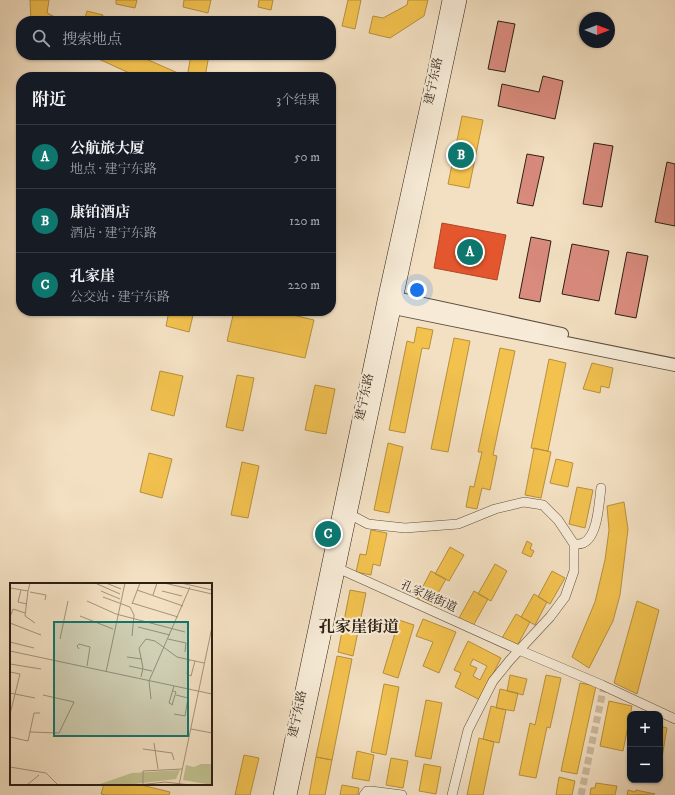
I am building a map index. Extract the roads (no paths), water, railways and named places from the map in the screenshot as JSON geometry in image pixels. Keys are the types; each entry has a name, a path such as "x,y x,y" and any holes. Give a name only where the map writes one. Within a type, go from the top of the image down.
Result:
{"main road":[{"name":"建宁东路","path":"290,795 334,566 389,302 449,0"},
{"name":"建宁东路","path":"280,795 334,566 350,515 389,302 460,0"}],"street":[{"path":"389,302 675,358"},
{"path":"389,302 675,365"},
{"path":"574,544 584,543 592,535 598,513 601,488"},
{"path":"350,515 368,524 405,528 458,524 495,509 524,502 543,505 558,520 574,544 574,571 565,597 550,617 519,650 493,681 468,730 452,795"},
{"name":"孔家崖街道","path":"334,566 675,719"},
{"path":"364,795 371,791 402,795"}],"tunnel":[{"path":"581,795 604,686"}],"place":[{"name":"康铂酒店","path":"461,155"},
{"name":"公航旅大厦","path":"470,252"},
{"name":"孔家崖","path":"328,534"}],"district":[{"name":"孔家崖街道","path":"359,626"}]}
